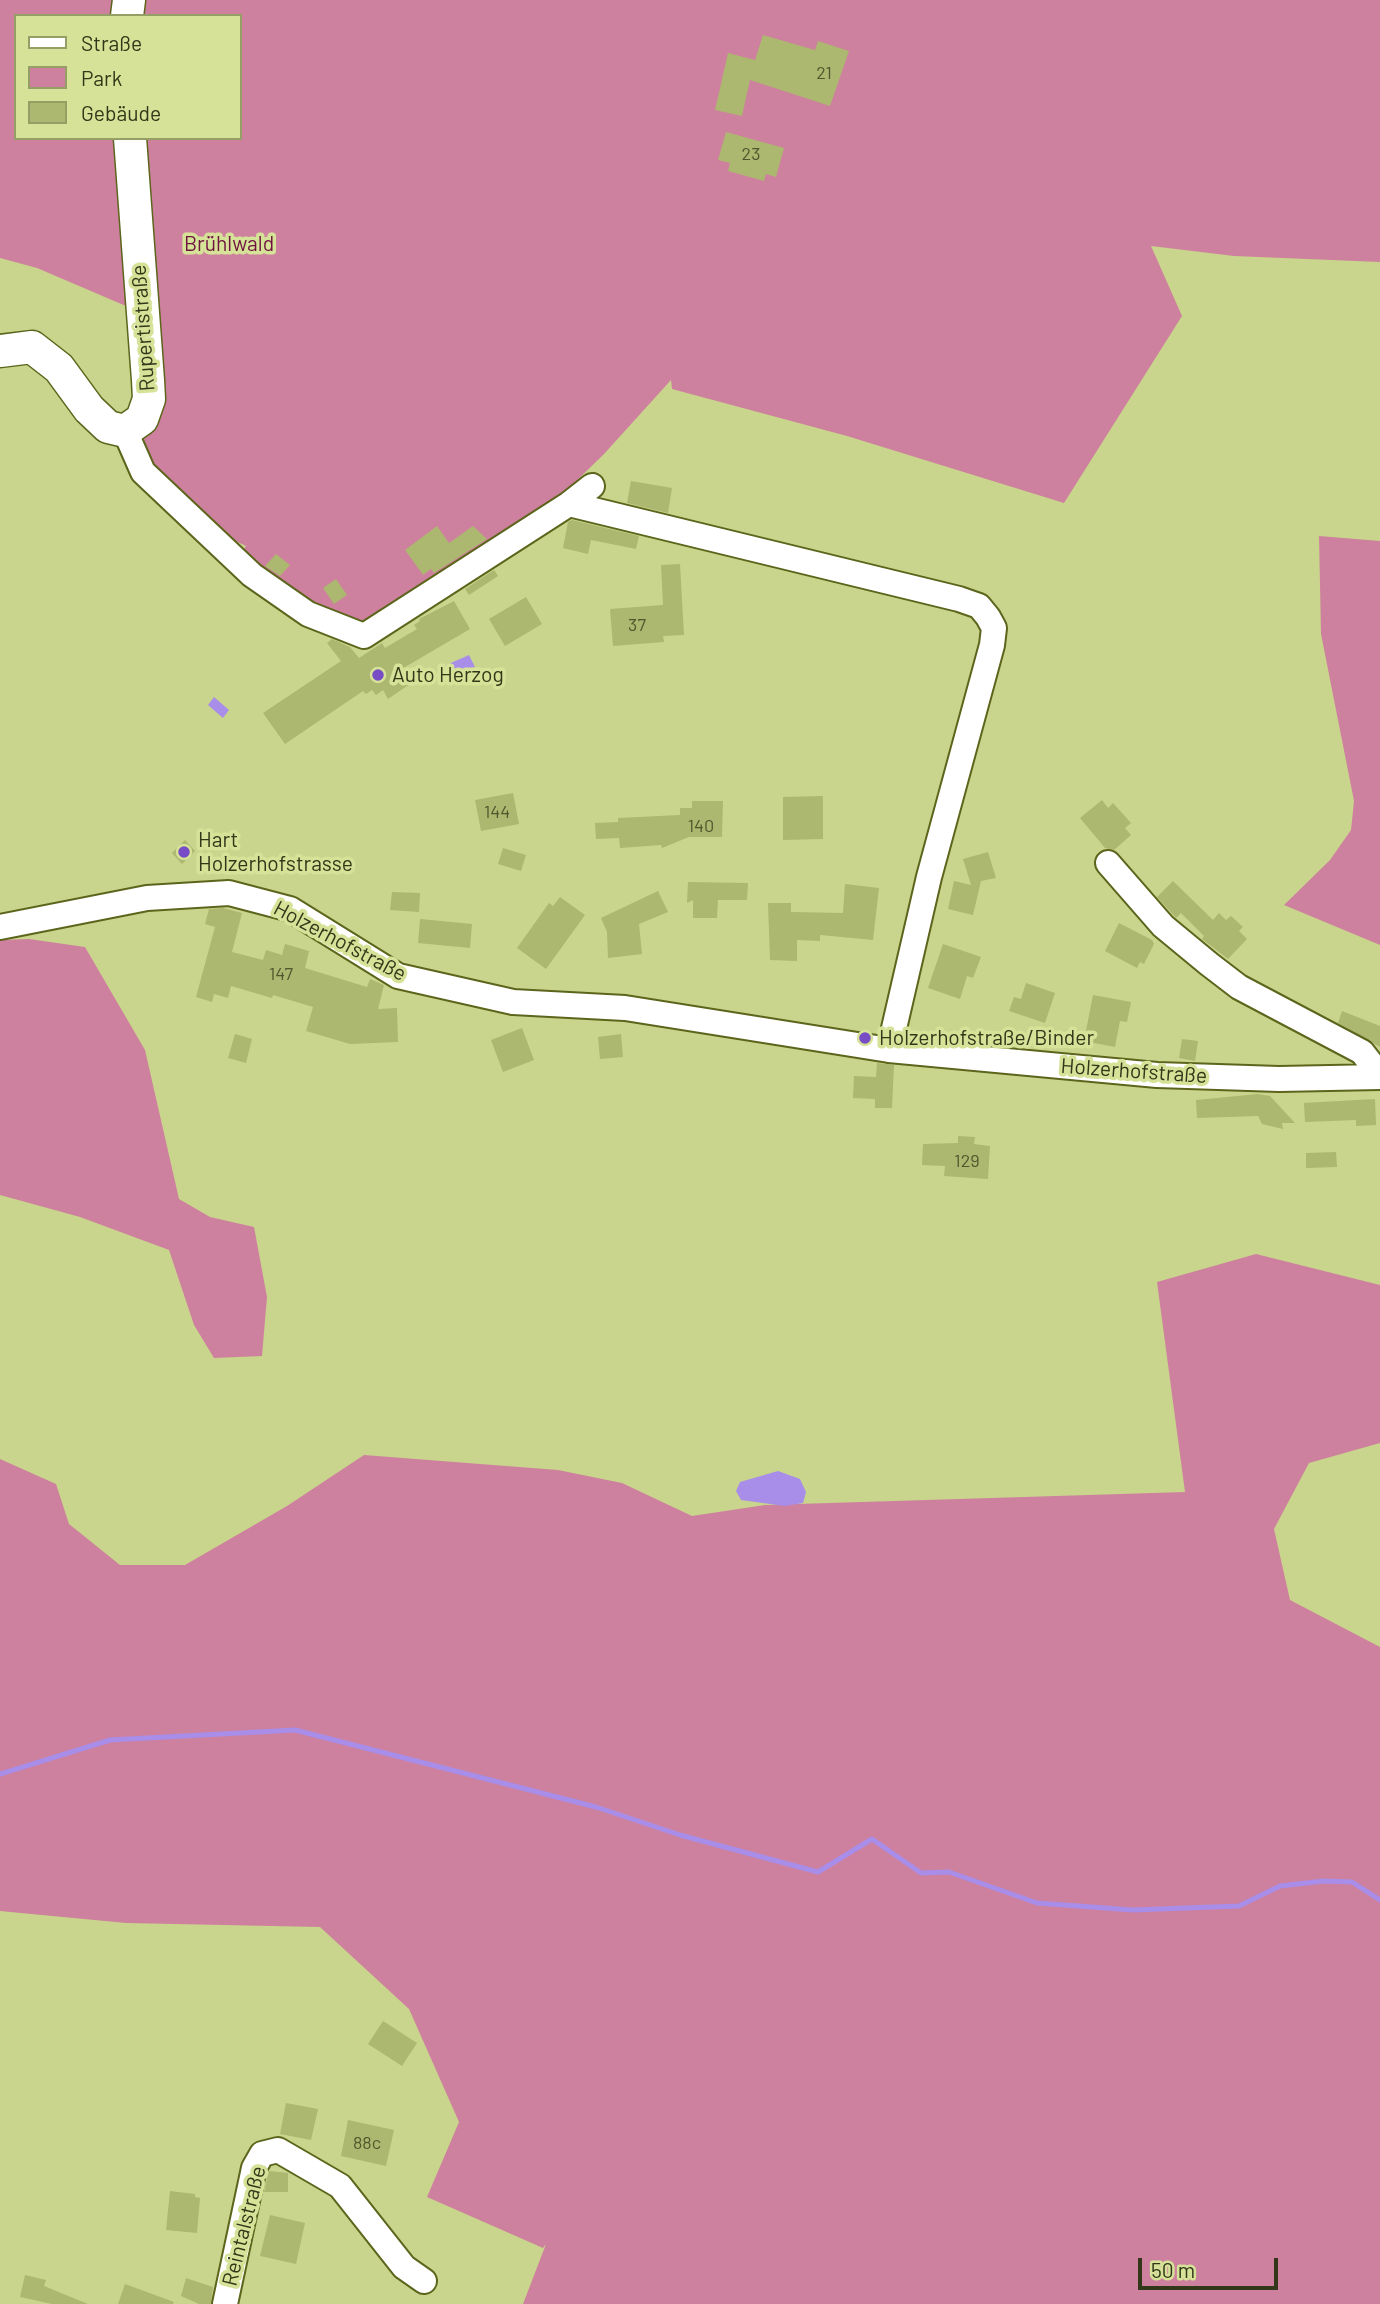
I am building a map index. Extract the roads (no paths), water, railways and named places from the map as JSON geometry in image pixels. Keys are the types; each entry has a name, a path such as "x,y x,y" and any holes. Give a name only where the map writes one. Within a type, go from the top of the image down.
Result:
{"main road":[{"name":"Rupertistraße","path":"125,431 142,419 149,399 130,140"},
{"path":"0,351 32,347 59,368 99,420 117,430 125,431"}],"street":[{"path":"125,431 144,472 252,575 308,614 364,636 569,504 592,486"},
{"path":"569,504 959,599 979,607 994,628 992,645 929,877 889,1050"},
{"name":"Holzerhofstraße","path":"1108,863 1163,926 1209,964 1239,987 1362,1052 1380,1076"},
{"name":"Holzerhofstraße","path":"0,927 147,898 229,892 290,909 398,976 430,986 513,1002 625,1009 889,1050 1157,1074 1279,1079 1380,1076"},
{"name":"Reintalstraße","path":"225,2304 254,2168 262,2154 278,2150 340,2186 404,2267 424,2281"}],"waterway":[{"path":"0,1774 110,1740 295,1730 596,1807 680,1835 818,1872 872,1839 921,1873 949,1872 1037,1903 1133,1910 1239,1906 1280,1886 1324,1881 1352,1882 1380,1900"}],"place":[{"name":"Auto Herzog","path":"378,675"},
{"name":"Hart Holzerhofstrasse","path":"184,852"},
{"name":"Holzerhofstraße/Binder","path":"865,1038"}],"park label":[{"name":"Brühlwald","path":"229,244"}]}
